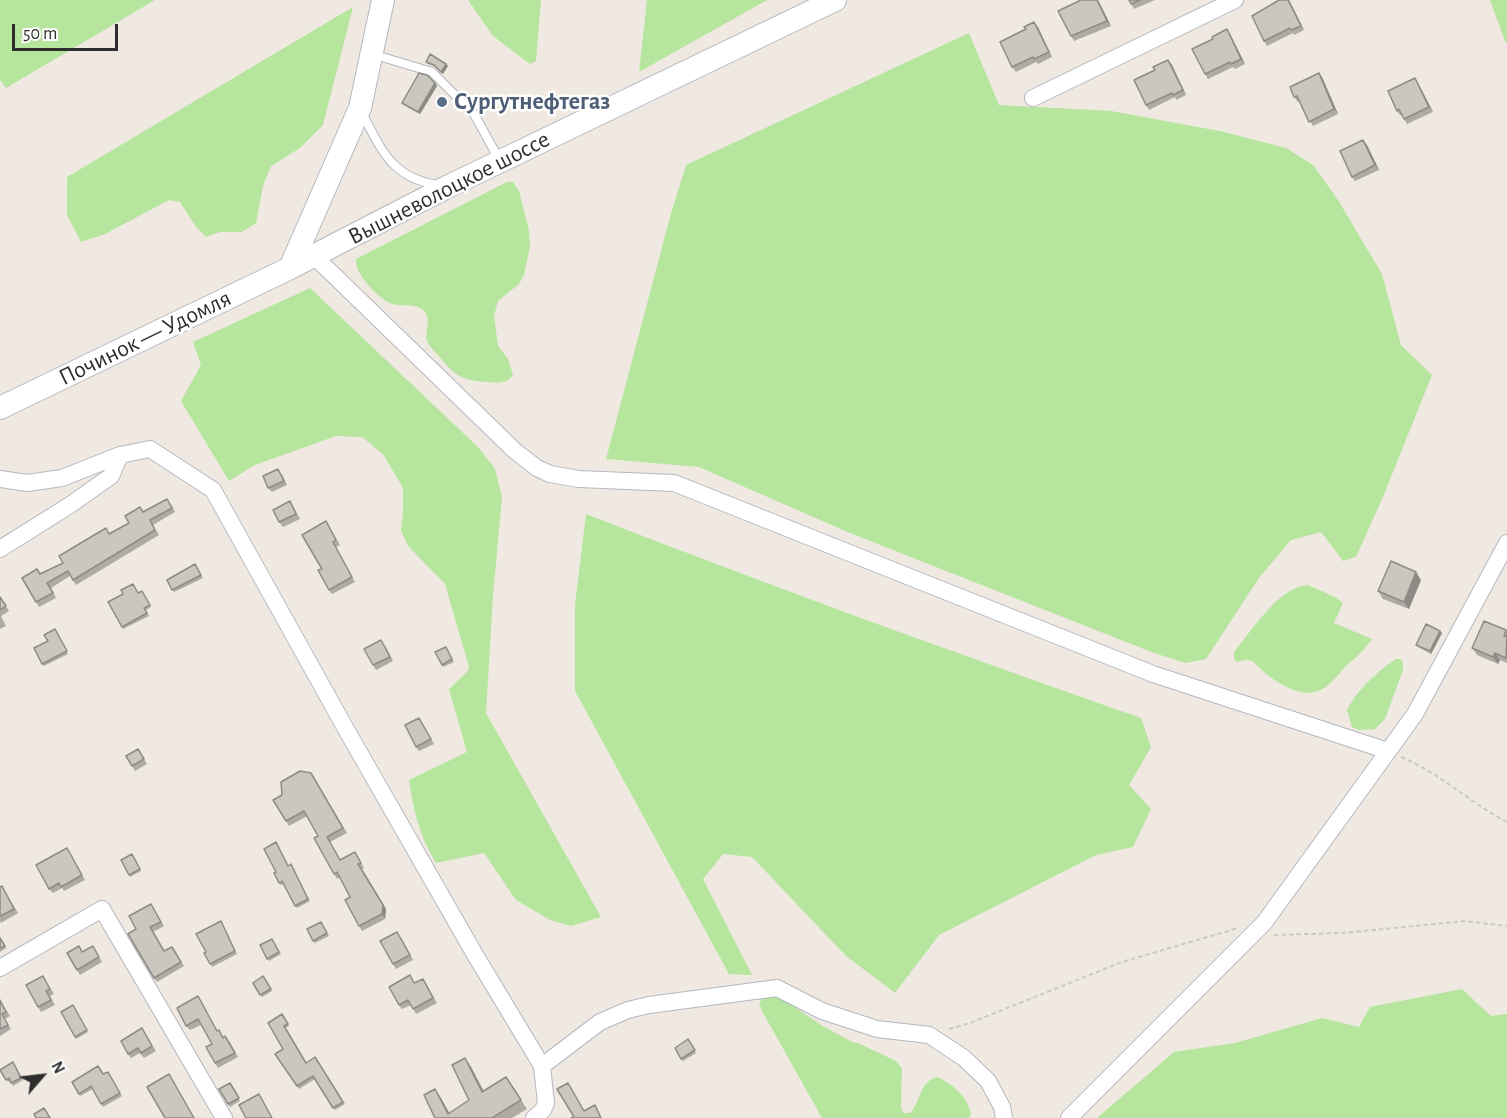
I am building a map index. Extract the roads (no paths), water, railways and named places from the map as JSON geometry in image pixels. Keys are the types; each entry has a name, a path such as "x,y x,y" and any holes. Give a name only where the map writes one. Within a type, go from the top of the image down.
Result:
{"main road":[{"path":"290,268 360,108 383,0"},
{"name":"Вышневолоцкое шоссе","path":"290,268 449,186 835,0"},
{"name":"Починок — Удомля","path":"0,408 290,268"}],"street":[{"path":"1033,98 1235,0"},
{"path":"314,256 515,451 537,468 550,474 579,478 674,483 1153,674 1388,751"},
{"path":"0,479 27,483 62,478 120,455 150,449 213,490 405,832 542,1066 546,1103 543,1110 534,1118"},
{"path":"0,549 111,476 120,455"},
{"path":"1069,1118 1264,923 1415,714 1507,543"},
{"path":"0,968 102,909 224,1118"},
{"path":"542,1066 593,1027 613,1015 628,1010 649,1005 777,988 822,1011 877,1029 929,1035 964,1059 988,1081 1002,1107 1004,1118"}],"lane":[{"path":"372,54 432,72 474,114 500,162"},
{"path":"360,108 380,147 401,171 411,178 449,186"}],"place":[{"name":"Сургутнефтегаз","path":"442,102"}]}
